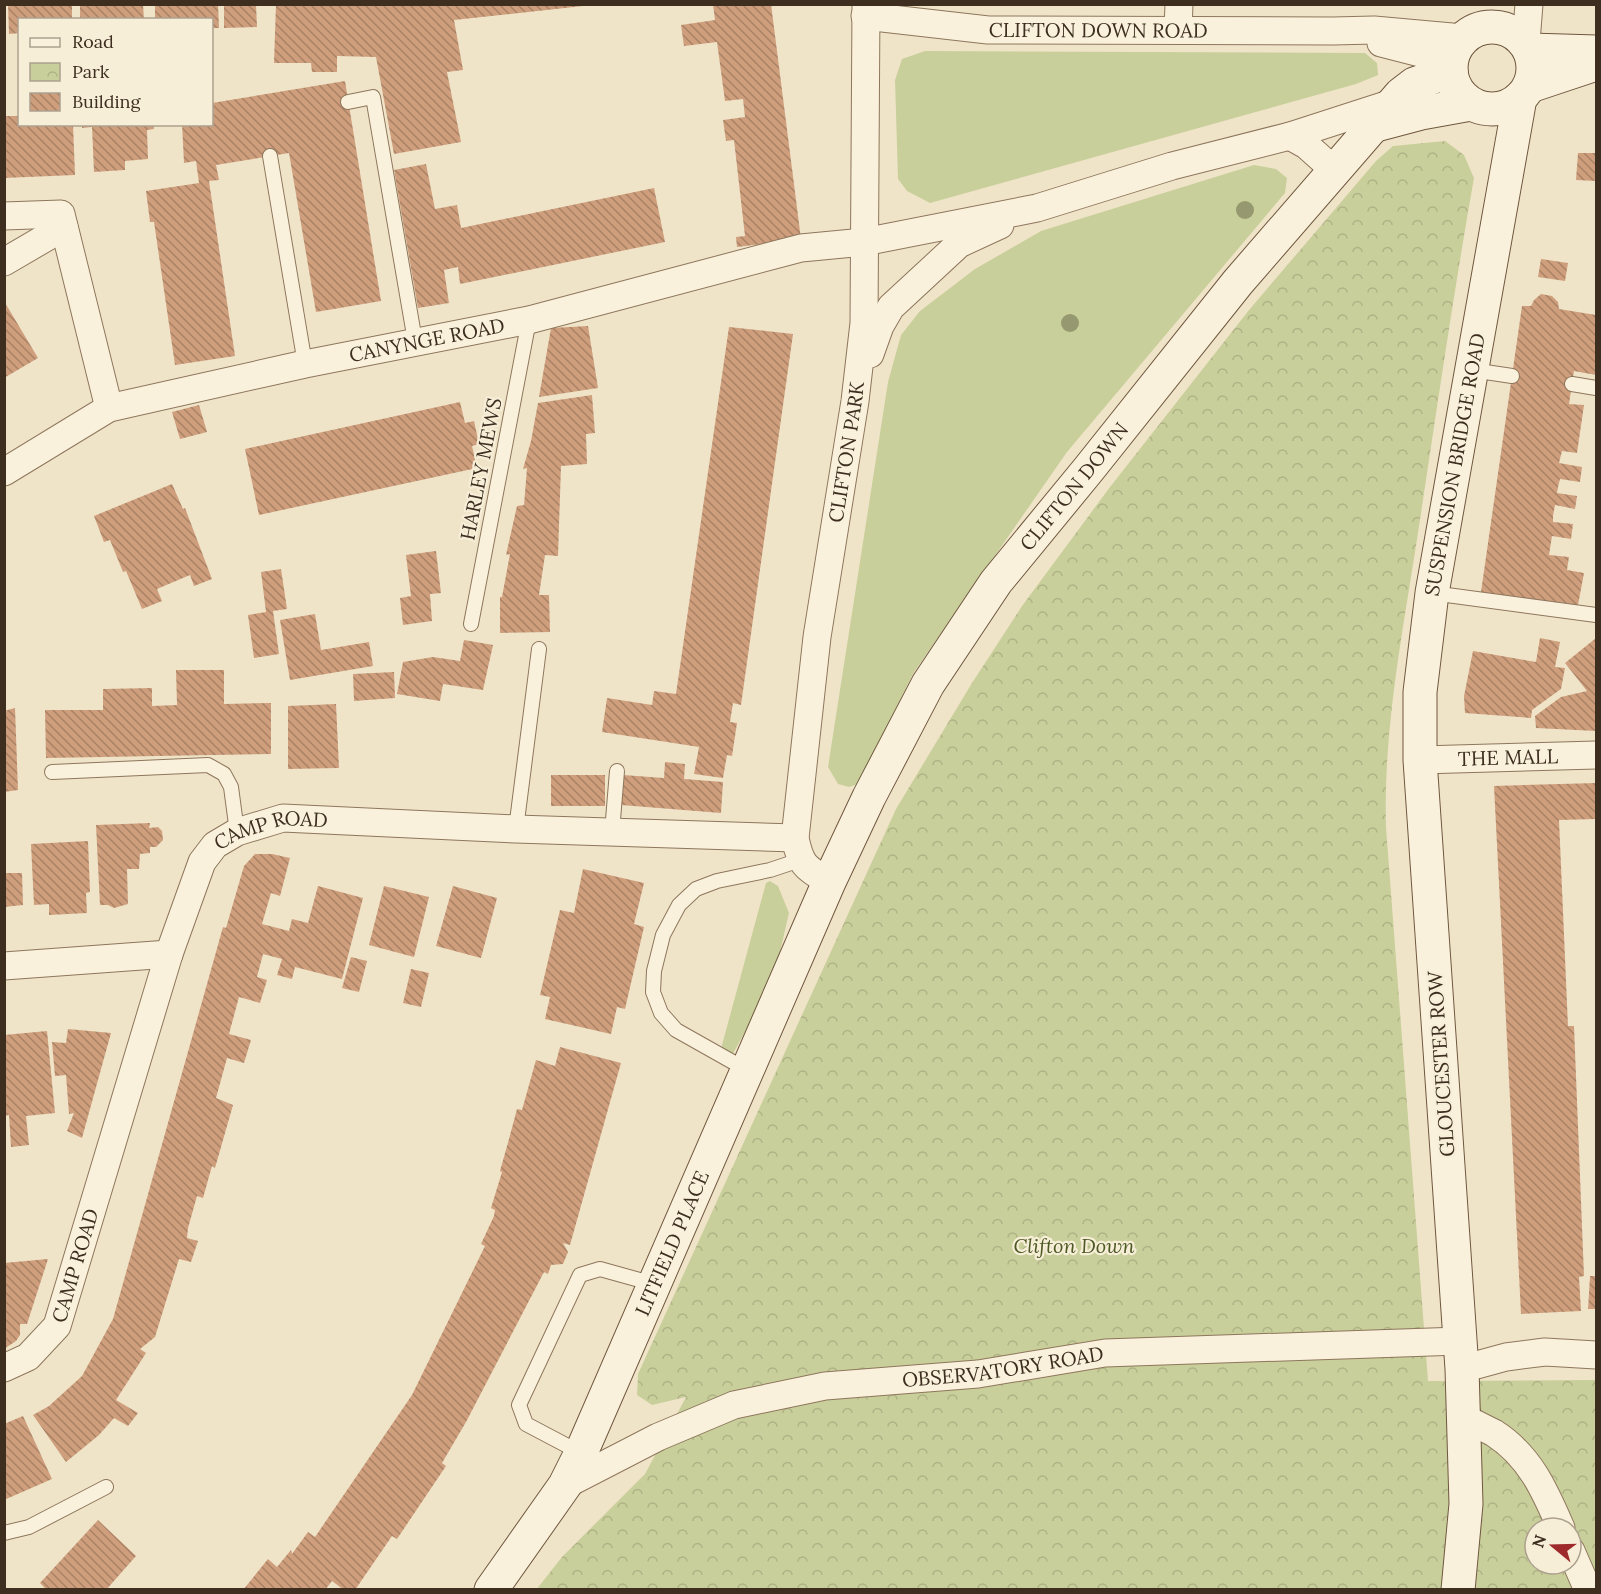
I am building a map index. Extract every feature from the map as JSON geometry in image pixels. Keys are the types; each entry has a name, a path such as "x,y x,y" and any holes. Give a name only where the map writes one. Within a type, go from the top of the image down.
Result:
{"main road":[{"path":"1507,172 1477,106 1457,90 1455,56 1478,29 1496,26 1512,31 1528,46 1534,68 1525,92"},
{"path":"1528,46 1596,52"},
{"name":"CLIFTON DOWN","path":"829,882 869,797 928,684 996,582 1238,282 1382,114 1414,84 1455,56"},
{"path":"1382,114 1421,113 1477,106 1503,108 1525,92 1596,64"},
{"name":"SUSPENSION BRIDGE ROAD","path":"1420,760 1420,692 1432,593 1507,172 1525,92"},
{"name":"GLOUCESTER ROW","path":"1420,760 1461,1355"},
{"name":"LITFIELD PLACE","path":"491,1590 565,1485 829,882"},
{"path":"1458,1590 1466,1504 1461,1355"}],"street":[{"path":"1528,4 1528,46"},
{"name":"CLIFTON DOWN ROAD","path":"866,10 988,30 1178,17 1333,32 1455,56"},
{"name":"CLIFTON PARK","path":"797,849 817,637 855,401 864,323 866,10"},
{"path":"864,242 1037,208 1172,166 1382,114"},
{"path":"1290,136 1306,145 1334,170"},
{"path":"855,401 880,326 891,307 959,244 1037,208"},
{"path":"4,216 61,214 109,408"},
{"path":"4,262 64,227"},
{"name":"CANYNGE ROAD","path":"4,472 109,408 305,364 529,320 801,248 864,242"},
{"name":"THE MALL","path":"1420,760 1596,754"},
{"name":"CAMP ROAD","path":"4,1368 28,1357 57,1326 169,954 202,862 215,845 237,832 283,818 612,832 797,849"},
{"path":"797,849 811,871 829,882"},
{"path":"4,966 169,954"},
{"name":"OBSERVATORY ROAD","path":"565,1485 658,1437 734,1405 825,1386 978,1374 1104,1353 1506,1357 1545,1352 1596,1355"},
{"path":"1464,1418 1494,1433 1516,1451 1533,1470 1555,1516"},
{"path":"1582,1576 1588,1590"}],"lane":[{"path":"348,102 373,97 415,341"},
{"path":"270,156 305,364"},
{"name":"HARLEY MEWS","path":"471,624 529,320"},
{"path":"1472,370 1512,376"},
{"path":"1572,384 1596,388"},
{"path":"1432,593 1596,615"},
{"path":"516,829 539,649"},
{"path":"52,772 208,765 224,774 231,787 237,832"},
{"path":"612,832 617,771"},
{"path":"747,1070 676,1030 661,1013 653,992 654,971 663,935 679,904 696,889 717,881 770,870 797,849"},
{"path":"580,1453 526,1424 519,1405 580,1275 600,1269 654,1284"},
{"path":"4,1533 29,1527 106,1487"}],"green space":[{"path":"925,51 1365,53 1377,63 1378,75 1356,84 930,203 907,191 898,179 895,80 902,59"},
{"name":"Clifton Down","path":"1445,141 1464,155 1474,178 1400,643 1391,717 1386,790 1386,827 1428,1381 1596,1380 1596,1589 536,1590 562,1557 645,1474 686,1397 652,1405 637,1395 638,1374 896,809 972,683 1022,606 1110,487 1249,310 1376,161 1393,146"},
{"path":"1254,165 1276,169 1287,178 1285,193 1067,452 914,672 858,784 849,787 838,784 828,767 888,382 901,335 920,311 975,269 1041,231"},
{"path":"770,881 778,886 789,913 780,952 755,1014 730,1059 721,1057 722,1045 766,883"}],"building":[{"path":"8,4 72,4 72,18 18,18 18,33 9,34"},
{"path":"80,4 143,4 144,18 80,18"},
{"path":"155,4 218,4 219,28 213,28 213,18 155,18"},
{"path":"224,4 256,4 257,27 224,28"},
{"path":"276,4 582,4 583,6 454,20 463,70 447,72 461,142 394,154 376,57 337,56 337,72 312,72 311,63 274,63"},
{"path":"713,4 771,4 801,239 737,247 736,237 745,236 734,140 726,141 723,120 745,117 743,99 725,101 717,42 684,46 681,25 715,20"},
{"path":"345,81 381,301 316,312 289,153 216,165 219,180 209,181 235,356 175,365 154,222 150,222 146,191 199,183 196,161 184,163 182,126 213,126 213,103"},
{"path":"4,116 18,116 18,126 73,126 75,175 4,178"},
{"path":"82,126 153,126 154,129 147,130 148,159 125,161 125,170 94,172 92,127 82,128"},
{"path":"1578,153 1596,153 1596,181 1576,180"},
{"path":"426,164 435,209 457,205 461,228 654,188 665,242 460,284 458,267 444,270 449,303 418,308 394,170"},
{"path":"1541,259 1568,263 1565,281 1538,277"},
{"path":"1541,294 1552,296 1558,302 1559,309 1596,315 1596,375 1574,371 1569,404 1584,405 1577,453 1562,451 1559,463 1582,467 1580,482 1560,479 1557,493 1577,496 1575,509 1555,505 1553,516 1553,522 1573,524 1571,539 1552,536 1549,555 1569,557 1567,570 1584,573 1578,605 1481,592 1522,306 1531,306"},
{"path":"4,301 38,358 4,378"},
{"path":"588,326 598,388 539,397 551,328"},
{"path":"729,327 793,334 741,705 733,703 730,722 737,723 732,756 727,755 723,778 694,774 699,747 602,732 607,698 652,705 654,691 676,694"},
{"path":"592,395 595,433 586,434 587,464 561,466 558,556 545,555 539,595 549,595 550,632 500,633 500,597 502,597 510,554 506,555 517,506 524,505 527,468 523,469 538,403"},
{"path":"460,402 465,423 474,421 479,444 472,446 477,468 259,515 245,449"},
{"path":"199,405 207,432 180,439 172,412"},
{"path":"172,484 183,509 185,508 212,579 194,586 190,575 157,589 162,601 142,609 110,540 104,542 94,516"},
{"path":"436,551 441,593 430,594 432,621 403,625 400,598 411,596 406,555"},
{"path":"281,569 287,609 273,611 279,654 254,658 248,615 266,612 261,572"},
{"path":"315,614 321,650 369,642 373,666 290,680 280,620"},
{"path":"1540,638 1560,642 1555,667 1565,668 1561,689 1532,710 1531,718 1465,713 1464,696 1473,651 1536,662"},
{"path":"1596,638 1596,731 1536,728 1535,716 1561,697 1587,691 1565,663"},
{"path":"464,640 493,645 483,690 443,684 440,701 397,694 403,662 433,657 460,661"},
{"path":"176,670 224,670 224,704 271,703 271,754 46,758 45,710 103,710 103,689 152,688 152,706 177,705"},
{"path":"394,672 395,698 354,701 353,674"},
{"path":"336,704 339,768 288,769 288,706"},
{"path":"15,708 18,790 4,792 4,711"},
{"path":"665,762 685,764 684,779 723,782 721,813 621,805 623,775 664,778"},
{"path":"551,775 605,775 605,806 551,806"},
{"path":"1596,783 1596,819 1559,820 1568,1026 1574,1026 1584,1276 1579,1277 1581,1311 1521,1314 1494,786"},
{"path":"150,823 149,828 158,827 162,831 163,840 156,847 150,847 150,853 140,854 139,869 127,869 128,904 114,908 100,905 96,825"},
{"path":"88,841 90,892 86,893 87,913 49,915 49,904 34,905 31,844"},
{"path":"255,854 272,854 290,858 280,896 271,893 262,924 289,931 292,919 308,923 318,886 363,898 342,979 295,967 292,979 277,975 282,959 263,954 257,977 267,980 260,1003 239,997 229,1034 251,1040 244,1063 227,1058 216,1098 233,1105 215,1168 212,1166 203,1198 197,1196 188,1228 187,1238 198,1241 191,1262 179,1259 155,1337 140,1349 146,1353 116,1400 138,1413 128,1426 114,1418 99,1435 66,1462 33,1415 49,1406 82,1376 113,1319 223,927 226,928 244,866"},
{"path":"583,869 644,883 634,924 644,927 625,1009 617,1007 611,1034 545,1019 550,997 540,995 560,910 574,913"},
{"path":"4,873 22,873 23,905 4,907"},
{"path":"384,886 429,897 414,957 369,945"},
{"path":"453,886 497,898 481,958 436,946"},
{"path":"351,957 367,961 359,992 342,988"},
{"path":"411,969 429,973 421,1007 403,1003"},
{"path":"68,1029 111,1033 82,1138 67,1131 74,1113 69,1114 66,1075 55,1076 52,1042 66,1043"},
{"path":"47,1031 55,1113 26,1116 29,1145 11,1147 9,1115 4,1116 4,1035"},
{"path":"560,1047 621,1063 570,1245 563,1243 568,1252 563,1264 551,1265 548,1274 544,1272 466,1422 442,1463 446,1466 397,1539 392,1536 355,1590 344,1590 332,1581 325,1590 243,1590 268,1559 277,1567 291,1550 292,1554 308,1532 315,1537 412,1395 485,1246 481,1244 494,1216 495,1210 491,1208 517,1109 522,1110 536,1060 555,1066"},
{"path":"48,1259 27,1324 20,1324 20,1335 16,1341 4,1349 4,1263"},
{"path":"1590,1276 1596,1276 1596,1309 1588,1309"},
{"path":"23,1416 52,1479 4,1500 4,1424"},
{"path":"98,1520 136,1556 106,1590 47,1590 40,1583"}]}
